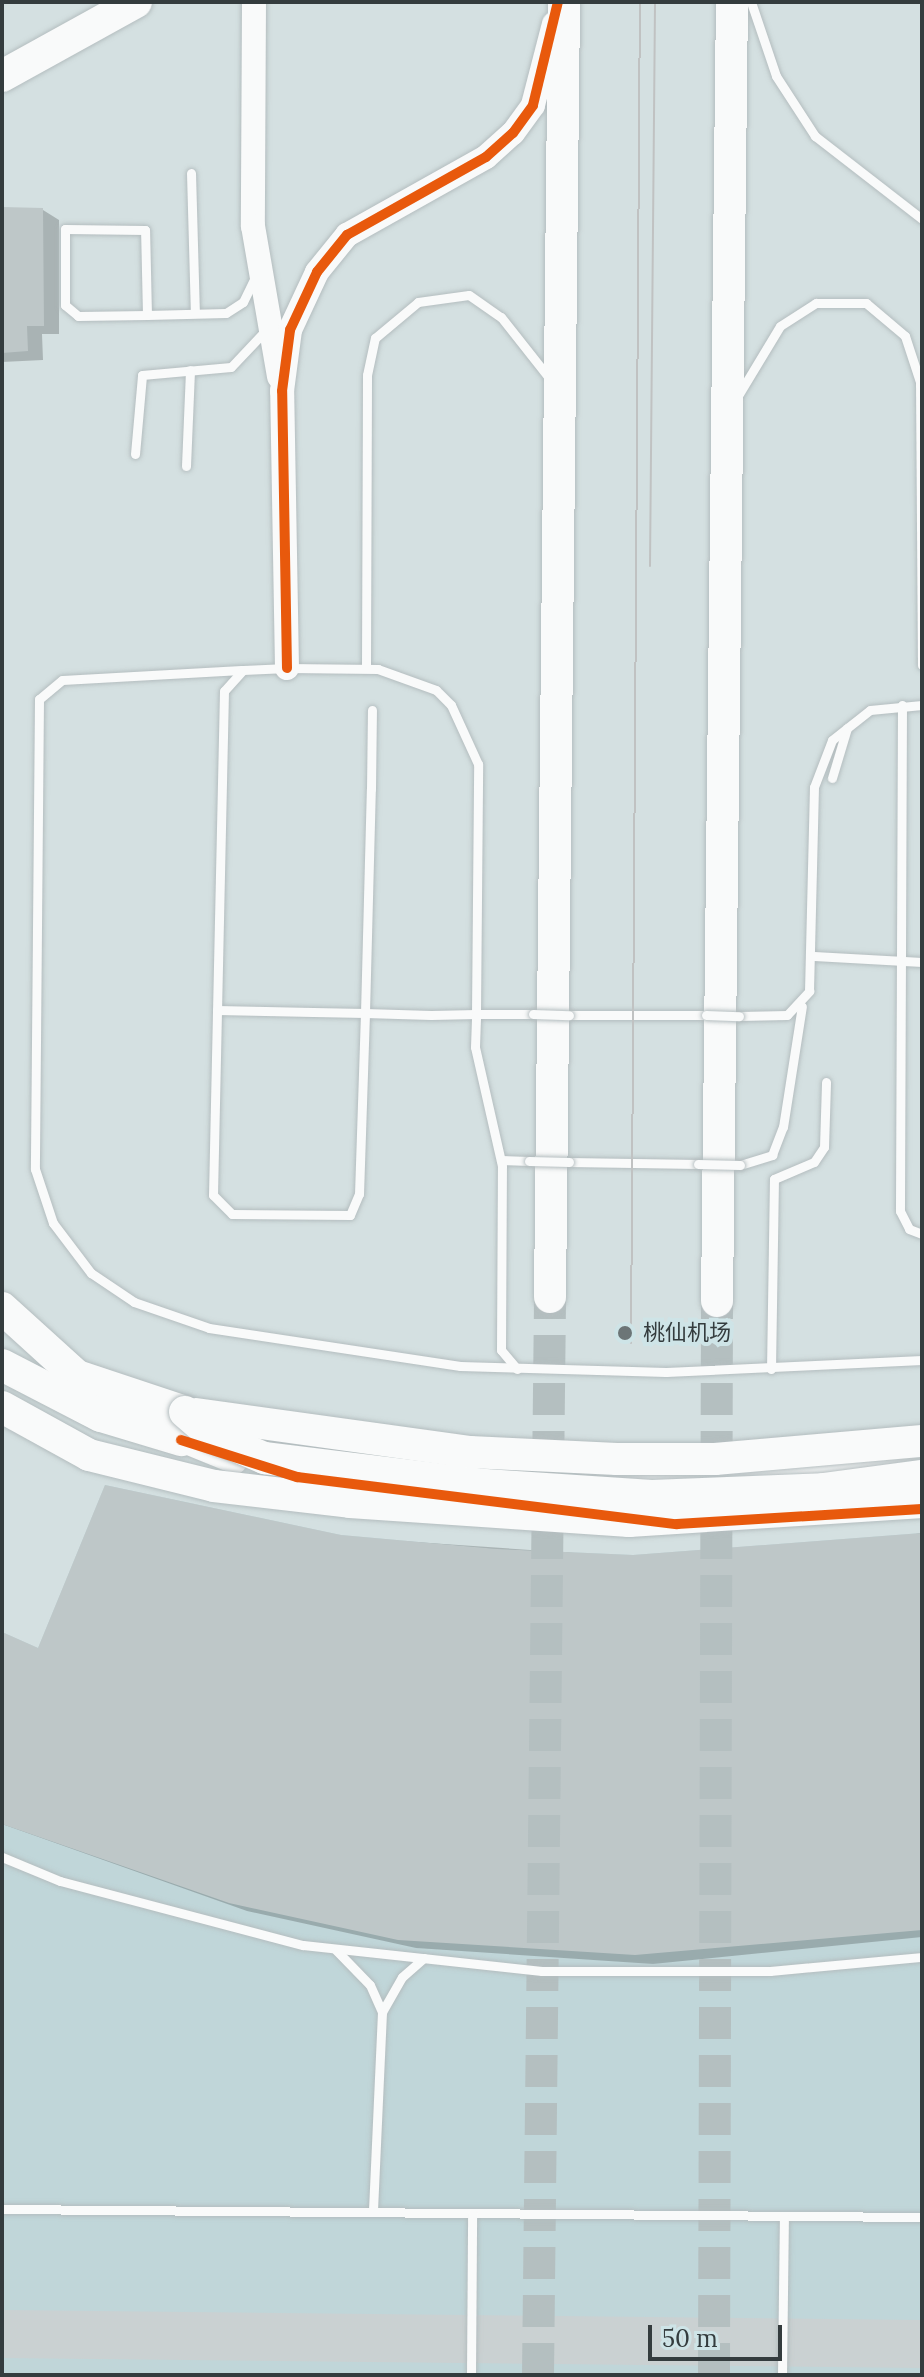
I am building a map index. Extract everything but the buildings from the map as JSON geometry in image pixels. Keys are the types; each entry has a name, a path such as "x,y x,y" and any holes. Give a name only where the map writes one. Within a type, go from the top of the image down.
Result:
{"highway":[{"path":"2,76 136,2"},
{"path":"550,1297 561,2"},
{"path":"717,1301 730,411 732,2"},
{"path":"2,1308 77,1376 183,1426 264,1458 485,1485 652,1496 922,1476"},
{"path":"2,1353 44,1389"},
{"path":"2,1365 44,1389 126,1425 183,1426 454,1450 617,1459 715,1459 922,1441"},
{"path":"2,1407 89,1455 214,1486 350,1502 629,1521 922,1502"}],"street":[{"path":"254,2 256,275 282,391"},
{"path":"287,668 282,391 290,330 317,272 347,235 383,209 486,157 513,133 533,105 561,2"},
{"path":"183,1426 663,1478 922,1461"},
{"path":"183,1426 297,1477 677,1524 922,1509"}],"lane":[{"path":"751,2 776,76 815,136 922,219"},
{"path":"191,173 195,313"},
{"path":"147,315 142,227 65,229 68,310 147,315 236,309 256,275"},
{"path":"366,668 367,375 375,338 418,302 469,295 501,317 559,391"},
{"path":"730,411 770,338 804,308 855,300 896,323 914,352 920,382 922,665"},
{"path":"135,454 142,375 239,364 266,330"},
{"path":"186,466 190,370"},
{"path":"524,1372 501,1350 501,1160 475,1047 478,764 469,737 436,690 366,668 287,668 62,680 39,699 35,1169 44,1205 91,1273 175,1319 280,1342 524,1372 771,1369 922,1360"},
{"path":"243,670 224,691 217,1010 217,1204 232,1214 338,1218 350,1215 359,1194 372,710"},
{"path":"501,1160 740,1165 772,1155 783,1127 802,1006 814,956 814,787 832,740 850,723 902,705 922,705"},
{"path":"902,705 900,1211 909,1229 922,1234"},
{"path":"832,778 850,723"},
{"path":"814,956 922,962"},
{"path":"217,1010 739,1016 787,1015 802,1006"},
{"path":"771,1369 774,1179 814,1162 824,1147 826,1082"},
{"path":"2,1857 60,1881 335,1949 542,1971 770,1971 922,1957"},
{"path":"335,1949 370,1985 382,2012 373,2212"},
{"path":"382,2012 402,1977 424,1958"},
{"path":"2,2209 922,2217"},
{"path":"471,2375 472,2214"},
{"path":"782,2375 784,2216"}],"shaded area":[{"path":"105,1485 341,1535 497,1549 633,1555 922,1533 922,2375 2,2375 2,1632 38,1648"}],"taxiway":[{"path":"2,2334 922,2344"}],"tunnel":[{"path":"538,2375 550,1297"},
{"path":"714,2375 717,1301"}],"tram line":[{"path":"631,1343 640,2"},
{"path":"650,566 655,2"}],"cycle path":[{"path":"287,668 282,391 290,330 317,272 347,235 486,157 513,133 533,105 558,2"},
{"path":"181,1440 297,1477 677,1524 922,1509"}],"place":[{"name":"桃仙机场","path":"625,1333"}]}
